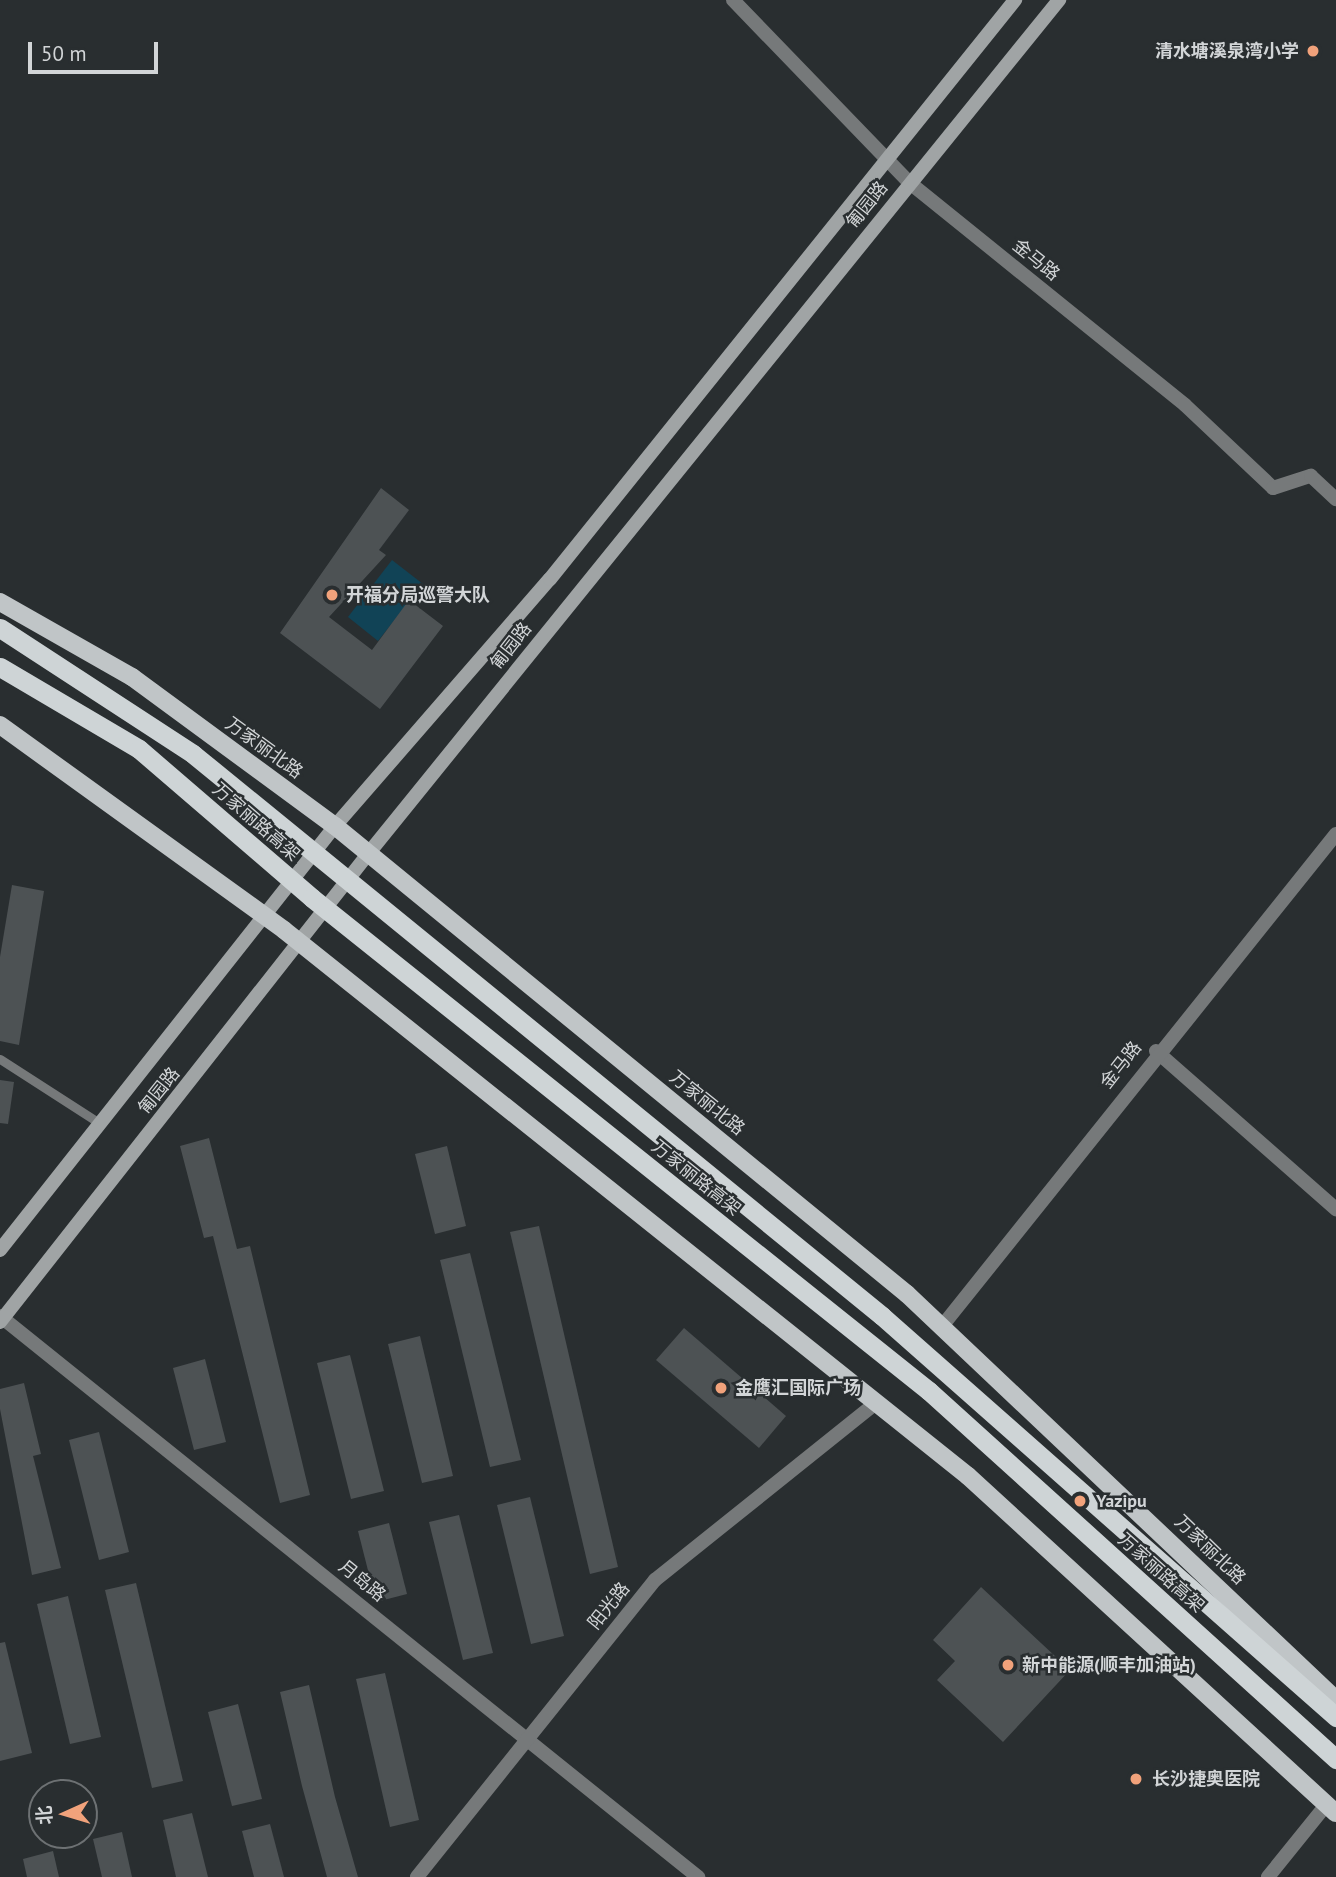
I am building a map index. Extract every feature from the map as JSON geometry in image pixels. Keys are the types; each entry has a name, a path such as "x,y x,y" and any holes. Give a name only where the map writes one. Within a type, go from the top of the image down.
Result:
{"highway":[{"name":"万家丽路高架","path":"0,628 84,677 226,780 882,1316 1336,1717"},
{"name":"万家丽路高架","path":"0,667 139,749 312,898 929,1391 1336,1759"}],"main road":[{"name":"匍园路","path":"0,1250 267,918 335,826 550,579 1015,0"},
{"name":"匍园路","path":"1,1319 301,944 368,854 1059,0"},
{"name":"万家丽北路","path":"0,602 132,677 335,826 943,1325 1336,1700"},
{"path":"0,724 301,944 968,1476 1331,1809"}],"street":[{"name":"金马路","path":"733,0 910,183 1185,405 1273,488 1311,476 1336,499"},
{"name":"金马路","path":"943,1325 1156,1051 1336,834"},
{"path":"1156,1051 1336,1209"},
{"name":"月岛路","path":"1,1319 698,1877"},
{"name":"阳光路","path":"416,1877 655,1580 876,1403"},
{"path":"1268,1877 1331,1809"}],"lane":[{"path":"0,1059 101,1124"}],"shaded area":[{"path":"392,560 423,584 378,641 348,617"}],"building":[{"name":"开福分局巡警大队","path":"381,488 409,510 379,550 386,555 329,617 372,650 409,600 443,626 380,709 280,633"},
{"path":"12,885 44,891 19,1045 0,1041 0,957"},
{"path":"0,1080 14,1082 8,1124 0,1123"},
{"path":"209,1138 237,1249 250,1246 310,1495 280,1503 213,1236 204,1238 180,1146"},
{"path":"447,1146 466,1226 435,1234 415,1154"},
{"path":"539,1226 618,1567 590,1574 510,1232"},
{"path":"470,1253 521,1460 490,1467 440,1260"},
{"name":"金鹰汇国际广场","path":"684,1328 786,1416 759,1448 656,1360"},
{"path":"420,1336 453,1476 422,1483 388,1344"},
{"path":"350,1355 384,1491 351,1499 317,1363"},
{"path":"205,1359 226,1442 194,1450 173,1368"},
{"path":"24,1383 41,1454 33,1456 61,1568 32,1575 0,1409 0,1389"},
{"path":"99,1432 129,1552 99,1560 69,1440"},
{"path":"530,1497 564,1636 531,1644 497,1505"},
{"path":"459,1515 493,1653 463,1660 429,1522"},
{"path":"389,1523 407,1594 376,1602 358,1531"},
{"path":"136,1583 183,1781 152,1788 105,1590"},
{"name":"新中能源(顺丰加油站)","path":"981,1587 1070,1670 1003,1742 937,1680 955,1661 933,1640"},
{"path":"68,1596 101,1737 70,1744 37,1604"},
{"path":"5,1642 32,1753 0,1761 0,1643"},
{"path":"385,1673 419,1820 390,1827 356,1679"},
{"path":"309,1685 335,1797 358,1877 327,1877 302,1786 280,1692"},
{"path":"238,1704 262,1799 232,1806 208,1712"},
{"path":"192,1813 208,1877 176,1877 163,1820"},
{"path":"270,1824 284,1877 254,1877 242,1831"},
{"path":"122,1832 132,1877 102,1877 95,1849 98,1849 98,1838"},
{"path":"53,1851 59,1877 27,1877 23,1859"}],"place":[{"name":"清水塘溪泉湾小学","path":"1313,51"},
{"name":"开福分局巡警大队","path":"332,595"},
{"name":"金鹰汇国际广场","path":"721,1388"},
{"name":"Yazipu","path":"1080,1501"},
{"name":"新中能源(顺丰加油站)","path":"1008,1665"},
{"name":"长沙捷奥医院","path":"1136,1779"}]}
